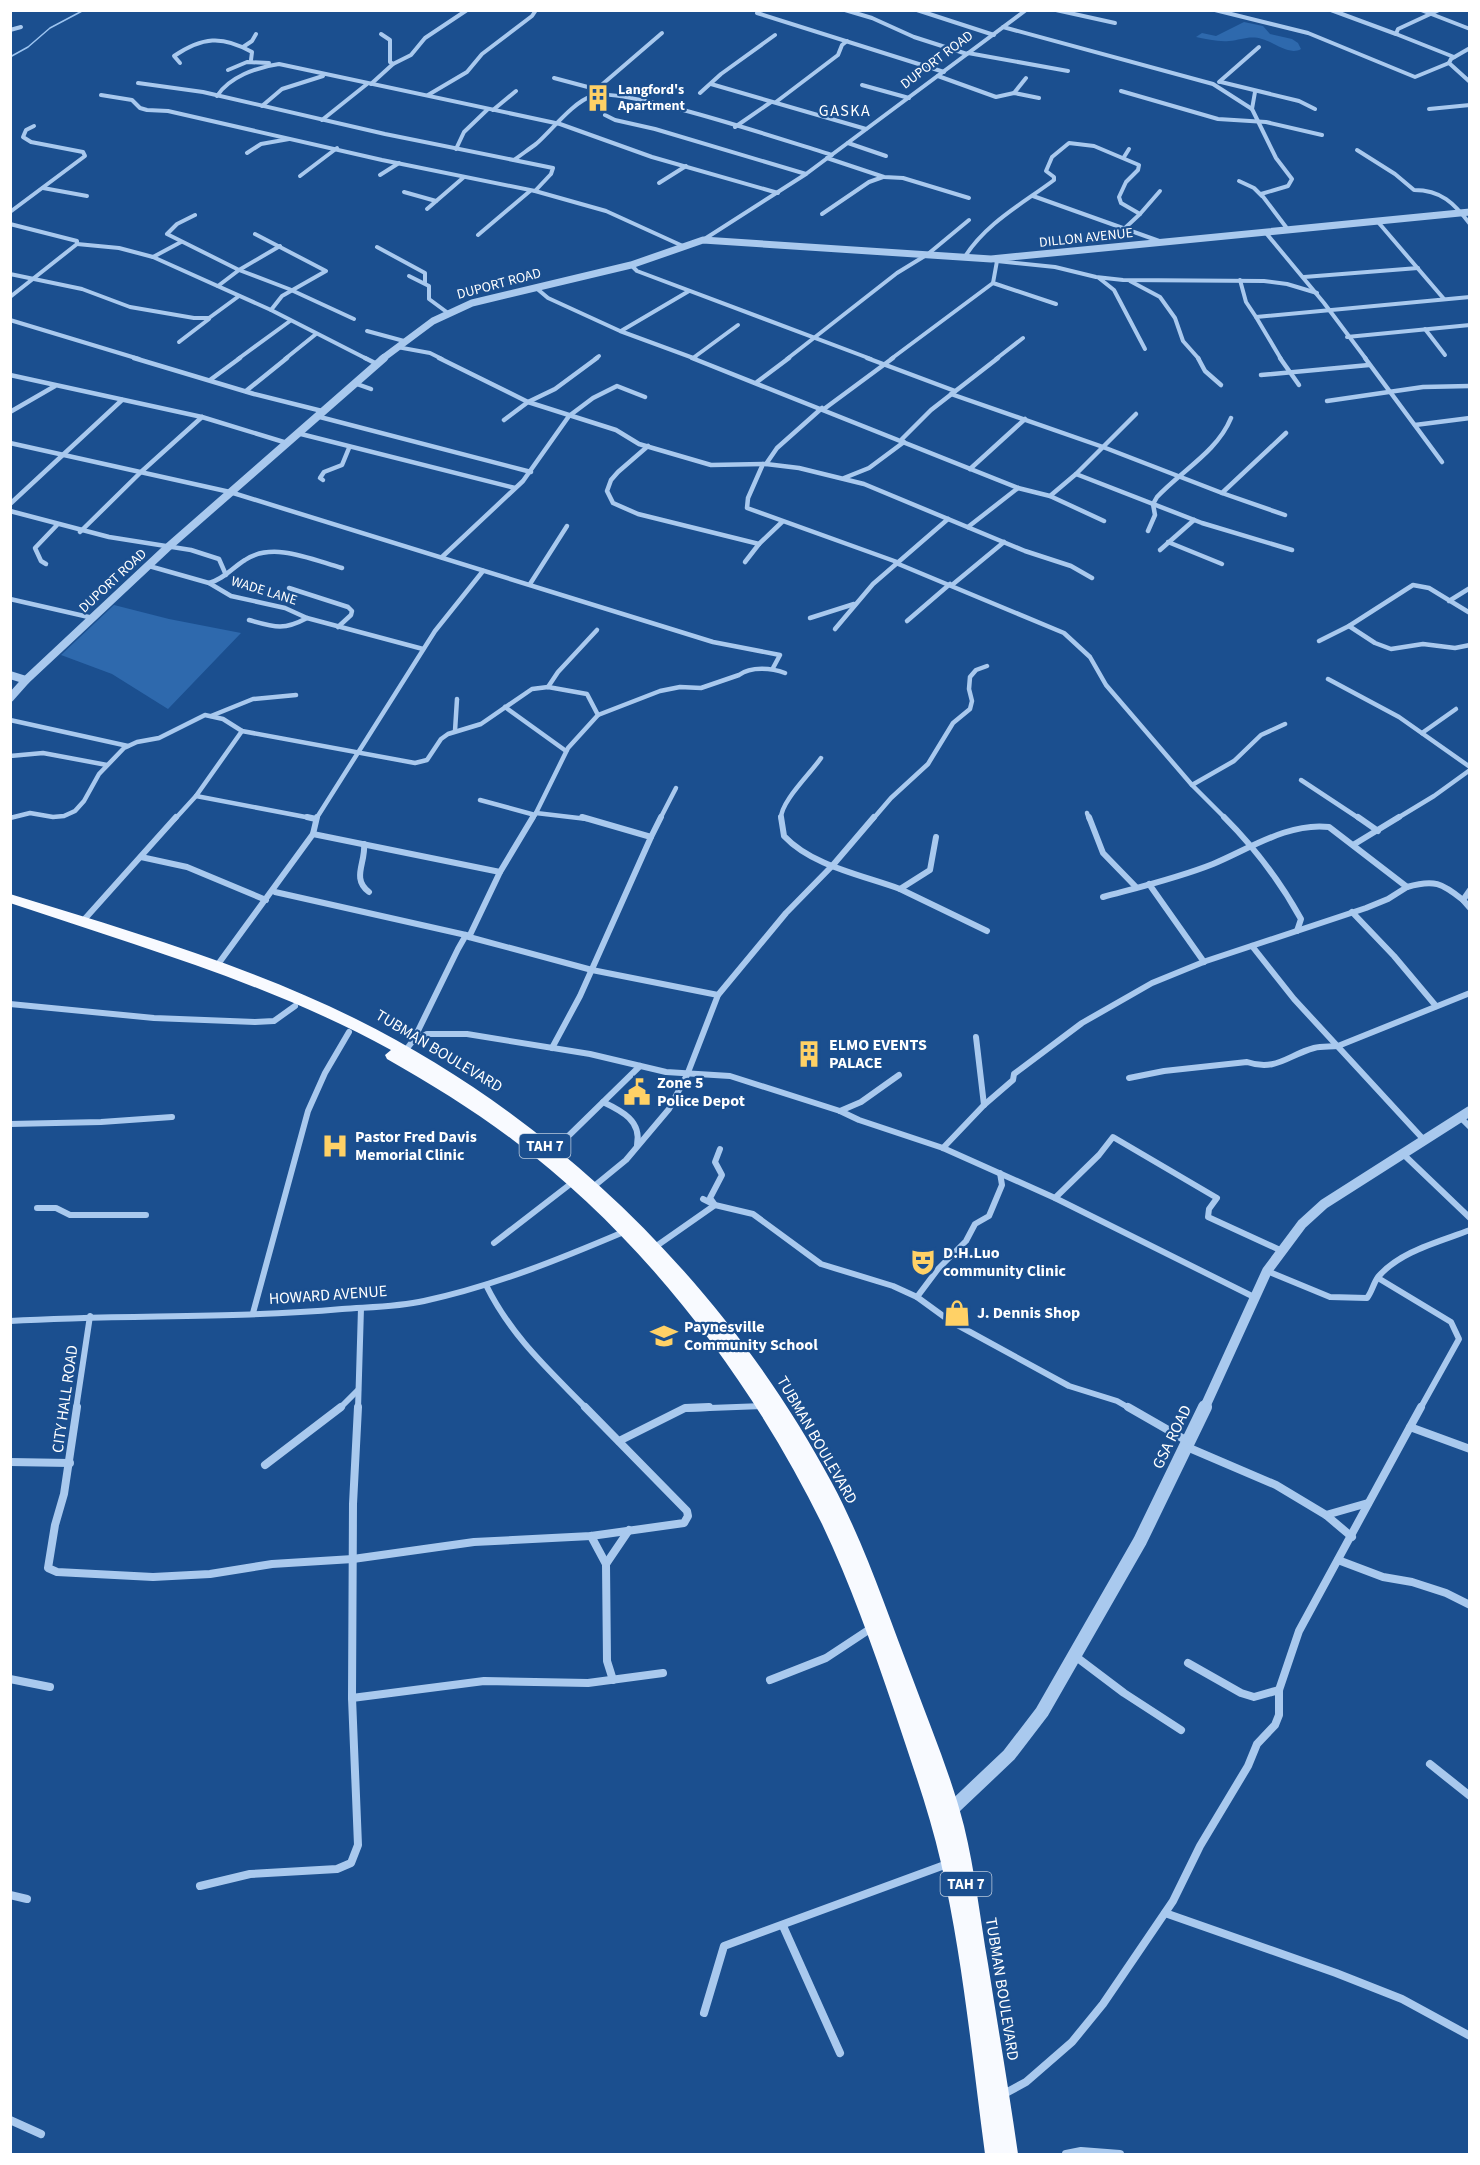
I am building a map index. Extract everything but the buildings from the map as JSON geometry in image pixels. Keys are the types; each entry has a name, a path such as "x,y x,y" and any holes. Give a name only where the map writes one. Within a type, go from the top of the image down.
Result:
{"highway":[{"name":"TUBMAN BOULEVARD","path":"10,898 216,967 302,999 408,1046 480,1096 552,1152 593,1186 629,1229 698,1316 764,1406 814,1493 874,1626 962,1862 1008,2154"},
{"name":"TUBMAN BOULEVARD","path":"10,907 295,1006 350,1032 421,1071 473,1103 629,1229 655,1247 708,1310 750,1365 795,1434 826,1488 880,1614 944,1812 950,1863 968,1956 995,2154"}],"street":[{"path":"322,120 393,63 411,55 425,38 467,10"},
{"path":"845,10 872,18 914,37 968,54 1068,71"},
{"path":"917,10 994,35"},
{"name":"DUPORT ROAD","path":"10,698 26,680 167,548 404,341 448,313 471,303 631,265 703,240 806,174 1026,10"},
{"path":"1056,10 1116,23"},
{"path":"1215,10 1308,33 1415,77 1449,63 1454,57 1470,48"},
{"path":"1422,10 1470,29"},
{"path":"1396,34 1398,29 1439,10"},
{"path":"428,95 467,72 482,54 532,16 535,11"},
{"path":"1329,12 1396,34 1454,57"},
{"path":"757,13 944,72"},
{"path":"10,30 21,27"},
{"path":"1003,27 1071,45 1095,54 1179,73 1213,84 1252,109 1276,158 1292,181 1288,186 1265,192 1262,196"},
{"path":"598,88 623,69 627,62 662,33"},
{"path":"243,47 252,41 256,34"},
{"path":"381,34 390,40 390,62 393,63"},
{"path":"700,93 721,74 775,35"},
{"path":"180,63 174,56 201,40 243,47 252,52 251,60"},
{"path":"735,127 774,102 838,55 842,45 847,41"},
{"path":"1221,82 1245,57 1259,47"},
{"path":"228,70 251,60 556,123 587,132 635,151 778,193"},
{"path":"1449,63 1470,82"},
{"path":"217,96 222,89 255,69 273,64"},
{"path":"262,106 282,89 327,75"},
{"path":"938,76 996,97 1014,93 1038,98"},
{"path":"554,78 598,88 605,93"},
{"path":"1014,93 1026,78"},
{"path":"1213,84 1221,82 1299,101 1315,109"},
{"path":"138,83 217,96 553,168 551,174 533,191 478,235"},
{"path":"711,84 866,129"},
{"path":"862,85 909,98"},
{"path":"456,149 458,140 490,110 516,91"},
{"path":"1121,91 1218,118 1258,121 1322,135"},
{"path":"1252,109 1255,92"},
{"path":"514,160 537,143 556,123 590,96 605,93 658,104 832,155"},
{"path":"101,95 132,100 140,108 147,110 168,111 533,191 606,211 686,247"},
{"path":"1429,110 1470,105"},
{"path":"605,115 806,174"},
{"path":"10,212 86,154 31,142 23,137 27,130 34,126"},
{"path":"247,153 261,144 292,138"},
{"path":"964,258 971,246 987,230 1021,202 1054,180 1054,177 1046,171 1048,163 1069,142 1094,146 1139,165 1138,170 1126,182 1119,200 1140,214"},
{"path":"848,143 886,156"},
{"path":"300,176 337,148"},
{"path":"1124,158 1125,152 1129,149"},
{"path":"1357,150 1395,174 1414,190 1430,190 1439,193 1466,212 1470,224"},
{"path":"827,158 884,177 903,178 969,198"},
{"path":"380,175 400,163"},
{"path":"658,183 686,166"},
{"path":"427,209 464,177"},
{"path":"822,214 869,182 884,177"},
{"path":"1239,180 1254,188 1262,196 1289,231"},
{"path":"43,188 87,196"},
{"path":"404,192 436,201"},
{"path":"1125,228 1160,192"},
{"path":"1033,196 1163,242"},
{"name":"DILLON AVENUE","path":"703,240 753,241 994,260 1466,212"},
{"path":"195,215 177,224 167,234 239,270 289,289 354,319"},
{"path":"757,382 969,220"},
{"path":"1377,222 1444,299"},
{"path":"10,224 73,238 77,244"},
{"path":"1266,233 1317,293 1347,337 1442,462"},
{"path":"255,234 326,271 289,289 278,299 271,310"},
{"path":"153,257 181,242"},
{"path":"10,297 77,244 119,248 153,257 271,310 377,363"},
{"path":"218,286 239,270 280,246"},
{"path":"377,247 425,273 425,283"},
{"path":"993,283 994,260 1055,267 1096,277 1129,280 1240,280 1281,283 1317,293"},
{"path":"631,265 637,271 953,393 1285,515"},
{"path":"1304,277 1418,268"},
{"path":"10,274 93,292 149,311 209,318"},
{"path":"409,276 429,286 429,299 448,313"},
{"path":"1096,277 1114,290 1145,349"},
{"path":"1129,280 1160,297 1175,318 1183,341 1198,358 1205,371 1221,385"},
{"path":"1240,280 1246,302 1299,385"},
{"path":"993,283 1056,304"},
{"path":"993,283 823,408 777,448 764,464 748,498 747,508 951,584 977,598 1044,622 1064,633 1090,657 1106,685 1192,785 1252,845 1288,895 1301,919 1310,926"},
{"path":"535,287 548,298 620,331 823,408 1017,488 1050,496 1104,521"},
{"path":"620,331 638,323 689,291"},
{"path":"179,342 240,296"},
{"path":"1256,317 1470,297"},
{"path":"10,320 319,413 531,472"},
{"path":"210,380 290,321"},
{"path":"693,358 738,325"},
{"path":"1347,337 1470,325"},
{"path":"1425,329 1445,355"},
{"path":"367,331 404,341"},
{"path":"246,391 316,334"},
{"path":"844,478 862,474 880,463 903,441 922,418 1023,338"},
{"path":"397,347 430,353 528,402 616,430 648,446 711,465 764,464 844,478 1004,542 1071,566 1092,578"},
{"path":"504,420 528,402 555,389 599,356"},
{"path":"1261,375 1369,365"},
{"path":"10,375 202,417 287,443"},
{"path":"354,383 371,389"},
{"path":"10,412 55,386"},
{"path":"442,557 500,505 531,472 569,416 593,398 617,386 645,397"},
{"path":"1327,400 1423,387 1469,387"},
{"path":"10,504 122,400"},
{"path":"1050,496 1076,474 1136,414"},
{"path":"80,532 141,472 202,417"},
{"path":"1148,531 1155,515 1153,504 1163,490 1213,444 1229,426 1231,418"},
{"path":"1415,425 1470,418"},
{"path":"970,469 1025,419"},
{"path":"297,433 349,448 515,488"},
{"path":"1222,493 1286,433"},
{"path":"10,443 230,492 713,642 780,655 773,668"},
{"path":"648,446 611,480 607,491 613,503 638,514 759,544"},
{"path":"323,480 320,478 324,472 344,466 344,456 349,448"},
{"path":"1076,474 1194,520 1292,550"},
{"path":"968,527 1017,488"},
{"path":"10,511 80,532 210,555 219,560 226,575"},
{"path":"835,629 873,584 948,519"},
{"path":"1160,550 1194,520"},
{"path":"745,562 759,544 782,522"},
{"path":"46,564 41,561 35,548 57,525"},
{"path":"530,584 567,526"},
{"path":"907,621 1004,542"},
{"path":"1168,542 1222,564"},
{"path":"209,584 226,575 247,558 279,552 342,568"},
{"name":"WADE LANE","path":"149,566 209,584 231,596 285,608 307,618 423,649"},
{"path":"216,967 313,834 316,819 423,649 449,612 483,571"},
{"path":"1318,641 1349,626 1413,585 1430,588 1470,613"},
{"path":"289,588 348,607 352,611 351,615 338,627"},
{"path":"1449,601 1470,588"},
{"path":"10,599 93,618"},
{"path":"810,618 858,603"},
{"path":"249,620 281,629 290,628 307,618"},
{"path":"1349,626 1393,650 1403,650 1417,644 1455,648 1465,648 1470,645"},
{"path":"548,687 558,672 597,630"},
{"path":"593,1186 620,1166 669,1109 687,1075 718,995 786,913 833,866 891,798 935,756 953,723 970,709 972,701 969,689 970,676 976,670 987,666"},
{"path":"408,1046 500,872 536,814 566,751 577,734 598,715 660,691 680,687 701,688 739,675 744,670 773,668 785,673"},
{"path":"10,675 26,680"},
{"path":"1328,679 1384,708 1470,769 1434,796 1353,845"},
{"path":"10,720 128,746 159,738 205,715 223,719 242,731 415,763 427,760 441,739 455,731 481,724 532,689 548,687 587,694 598,715"},
{"path":"210,716 253,699 296,695"},
{"path":"455,731 457,699"},
{"path":"505,707 566,751"},
{"path":"1422,733 1456,709"},
{"path":"1192,785 1234,761 1261,735 1285,724"},
{"path":"82,923 99,900 196,796 242,731"},
{"path":"10,818 30,813 53,817 64,816 75,811 107,765 128,746"},
{"path":"10,756 43,753 107,765"},
{"path":"821,758 784,806 780,816 783,834 792,844 833,866 900,889 987,931"},
{"path":"1301,780 1378,831"},
{"path":"552,1048 592,970 651,837 676,788"},
{"path":"196,796 316,819"},
{"path":"480,800 536,814 580,817 651,837"},
{"path":"1087,813 1104,853 1136,887"},
{"path":"1103,897 1213,864 1252,845 1313,825 1329,827 1407,887"},
{"path":"313,834 500,872"},
{"path":"900,889 930,870 936,837"},
{"path":"364,844 366,854 358,874 358,881 361,888 369,892"},
{"path":"141,857 160,859 186,867 266,900"},
{"path":"943,1148 984,1105 1013,1080 1014,1074 1069,1030 1146,984 1376,904 1421,882 1437,881 1470,908"},
{"path":"1149,884 1204,962"},
{"path":"1463,900 1470,890"},
{"path":"275,892 467,936 592,970 718,995"},
{"path":"1352,912 1395,956 1436,1006"},
{"path":"1297,931 1301,919"},
{"path":"1252,946 1294,999 1424,1140"},
{"path":"1129,1078 1164,1071 1246,1062 1259,1066 1271,1066 1315,1048 1338,1046 1470,993"},
{"path":"10,1004 153,1018 255,1022 274,1021 295,1006"},
{"path":"253,1313 308,1111 325,1073 350,1032"},
{"path":"408,1046 427,1034 467,1034 625,1061 687,1075 730,1076 840,1111 859,1120 943,1148 1054,1198 1254,1298"},
{"path":"976,1037 984,1105"},
{"path":"552,1152 640,1066"},
{"path":"840,1111 861,1102 900,1075"},
{"path":"603,1102 633,1120 639,1130 637,1147"},
{"path":"1464,1114 1470,1127"},
{"name":"GSA ROAD","path":"944,1812 1009,1755 1042,1712 1140,1541 1188,1444 1267,1270 1280,1250 1302,1224 1324,1204 1464,1114"},
{"path":"10,1124 101,1122 172,1117"},
{"path":"1054,1198 1099,1155 1113,1137 1217,1198 1209,1209 1208,1217 1280,1250"},
{"path":"715,1205 710,1198 722,1175 715,1162 720,1149"},
{"path":"1402,1153 1470,1218"},
{"path":"917,1297 938,1269 966,1241 975,1224 988,1216 1002,1185 1000,1173"},
{"path":"494,1243 573,1182"},
{"path":"703,1199 715,1205 753,1214 821,1264 893,1286 917,1297 950,1321 1069,1386 1117,1401 1188,1444 1298,1496 1352,1537"},
{"path":"655,1247 715,1205"},
{"path":"37,1208 56,1208 70,1215 146,1215"},
{"name":"HOWARD AVENUE","path":"10,1321 90,1316 197,1316 361,1308 422,1302 486,1285 560,1259 629,1229"},
{"path":"1267,1270 1330,1297 1367,1298 1373,1291 1378,1278 1417,1250 1470,1230"},
{"path":"998,2097 1026,2082 1072,2042 1103,2004 1165,1913 1200,1846 1248,1766 1251,1753 1257,1743 1275,1725 1280,1707 1279,1690 1299,1631 1427,1395 1450,1359 1459,1339 1451,1322 1378,1278"},
{"path":"70,1463 47,1564 48,1568 57,1572 153,1577 210,1574 272,1564 353,1559 474,1542 591,1536 684,1523 688,1516 687,1510 522,1343 498,1309 486,1285"},
{"path":"200,1886 250,1874 337,1869 351,1863 358,1845 352,1698 353,1479 361,1308"},
{"name":"CITY HALL ROAD","path":"10,1462 70,1463 90,1316"},
{"path":"266,1465 337,1411 359,1389"},
{"path":"619,1441 685,1408 764,1406"},
{"path":"1410,1427 1470,1449"},
{"path":"1326,1515 1368,1503"},
{"path":"606,1564 629,1530"},
{"path":"591,1536 606,1564 607,1661 613,1680"},
{"path":"1338,1560 1383,1577 1412,1582 1446,1593 1470,1605"},
{"path":"770,1680 826,1658 874,1626"},
{"path":"1074,1655 1124,1693 1151,1708 1181,1730"},
{"path":"1188,1663 1241,1693 1254,1697 1279,1690"},
{"path":"352,1698 484,1681 588,1683 663,1672"},
{"path":"10,1679 50,1687"},
{"path":"1430,1764 1470,1796"},
{"path":"704,2013 710,1986 724,1947 950,1863"},
{"path":"10,1895 27,1899"},
{"path":"1165,1913 1347,1977 1402,2000 1470,2036"},
{"path":"783,1926 840,2053"},
{"path":"10,2120 41,2134"},
{"path":"1066,2154 1081,2151 1120,2154"}],"shaded area":[{"path":"1244,22 1263,26 1270,34 1292,39 1301,49 1287,50 1258,38 1225,41 1196,37 1202,33 1216,36"},
{"path":"114,605 169,619 241,633 168,709 112,674 61,655"}],"waterway":[{"path":"10,57 28,47 50,28 84,10"}],"place":[{"name":"Langford's Apartment","path":"598,98"},
{"name":"ELMO EVENTS PALACE","path":"809,1054"},
{"name":"Zone 5 Police Depot","path":"637,1092"},
{"name":"Pastor Fred Davis Memorial Clinic","path":"335,1146"},
{"name":"D.H.Luo community Clinic","path":"923,1262"},
{"name":"J. Dennis Shop","path":"957,1313"},
{"name":"Paynesville Community School","path":"664,1336"}],"district":[{"name":"GASKA","path":"845,111"}]}
